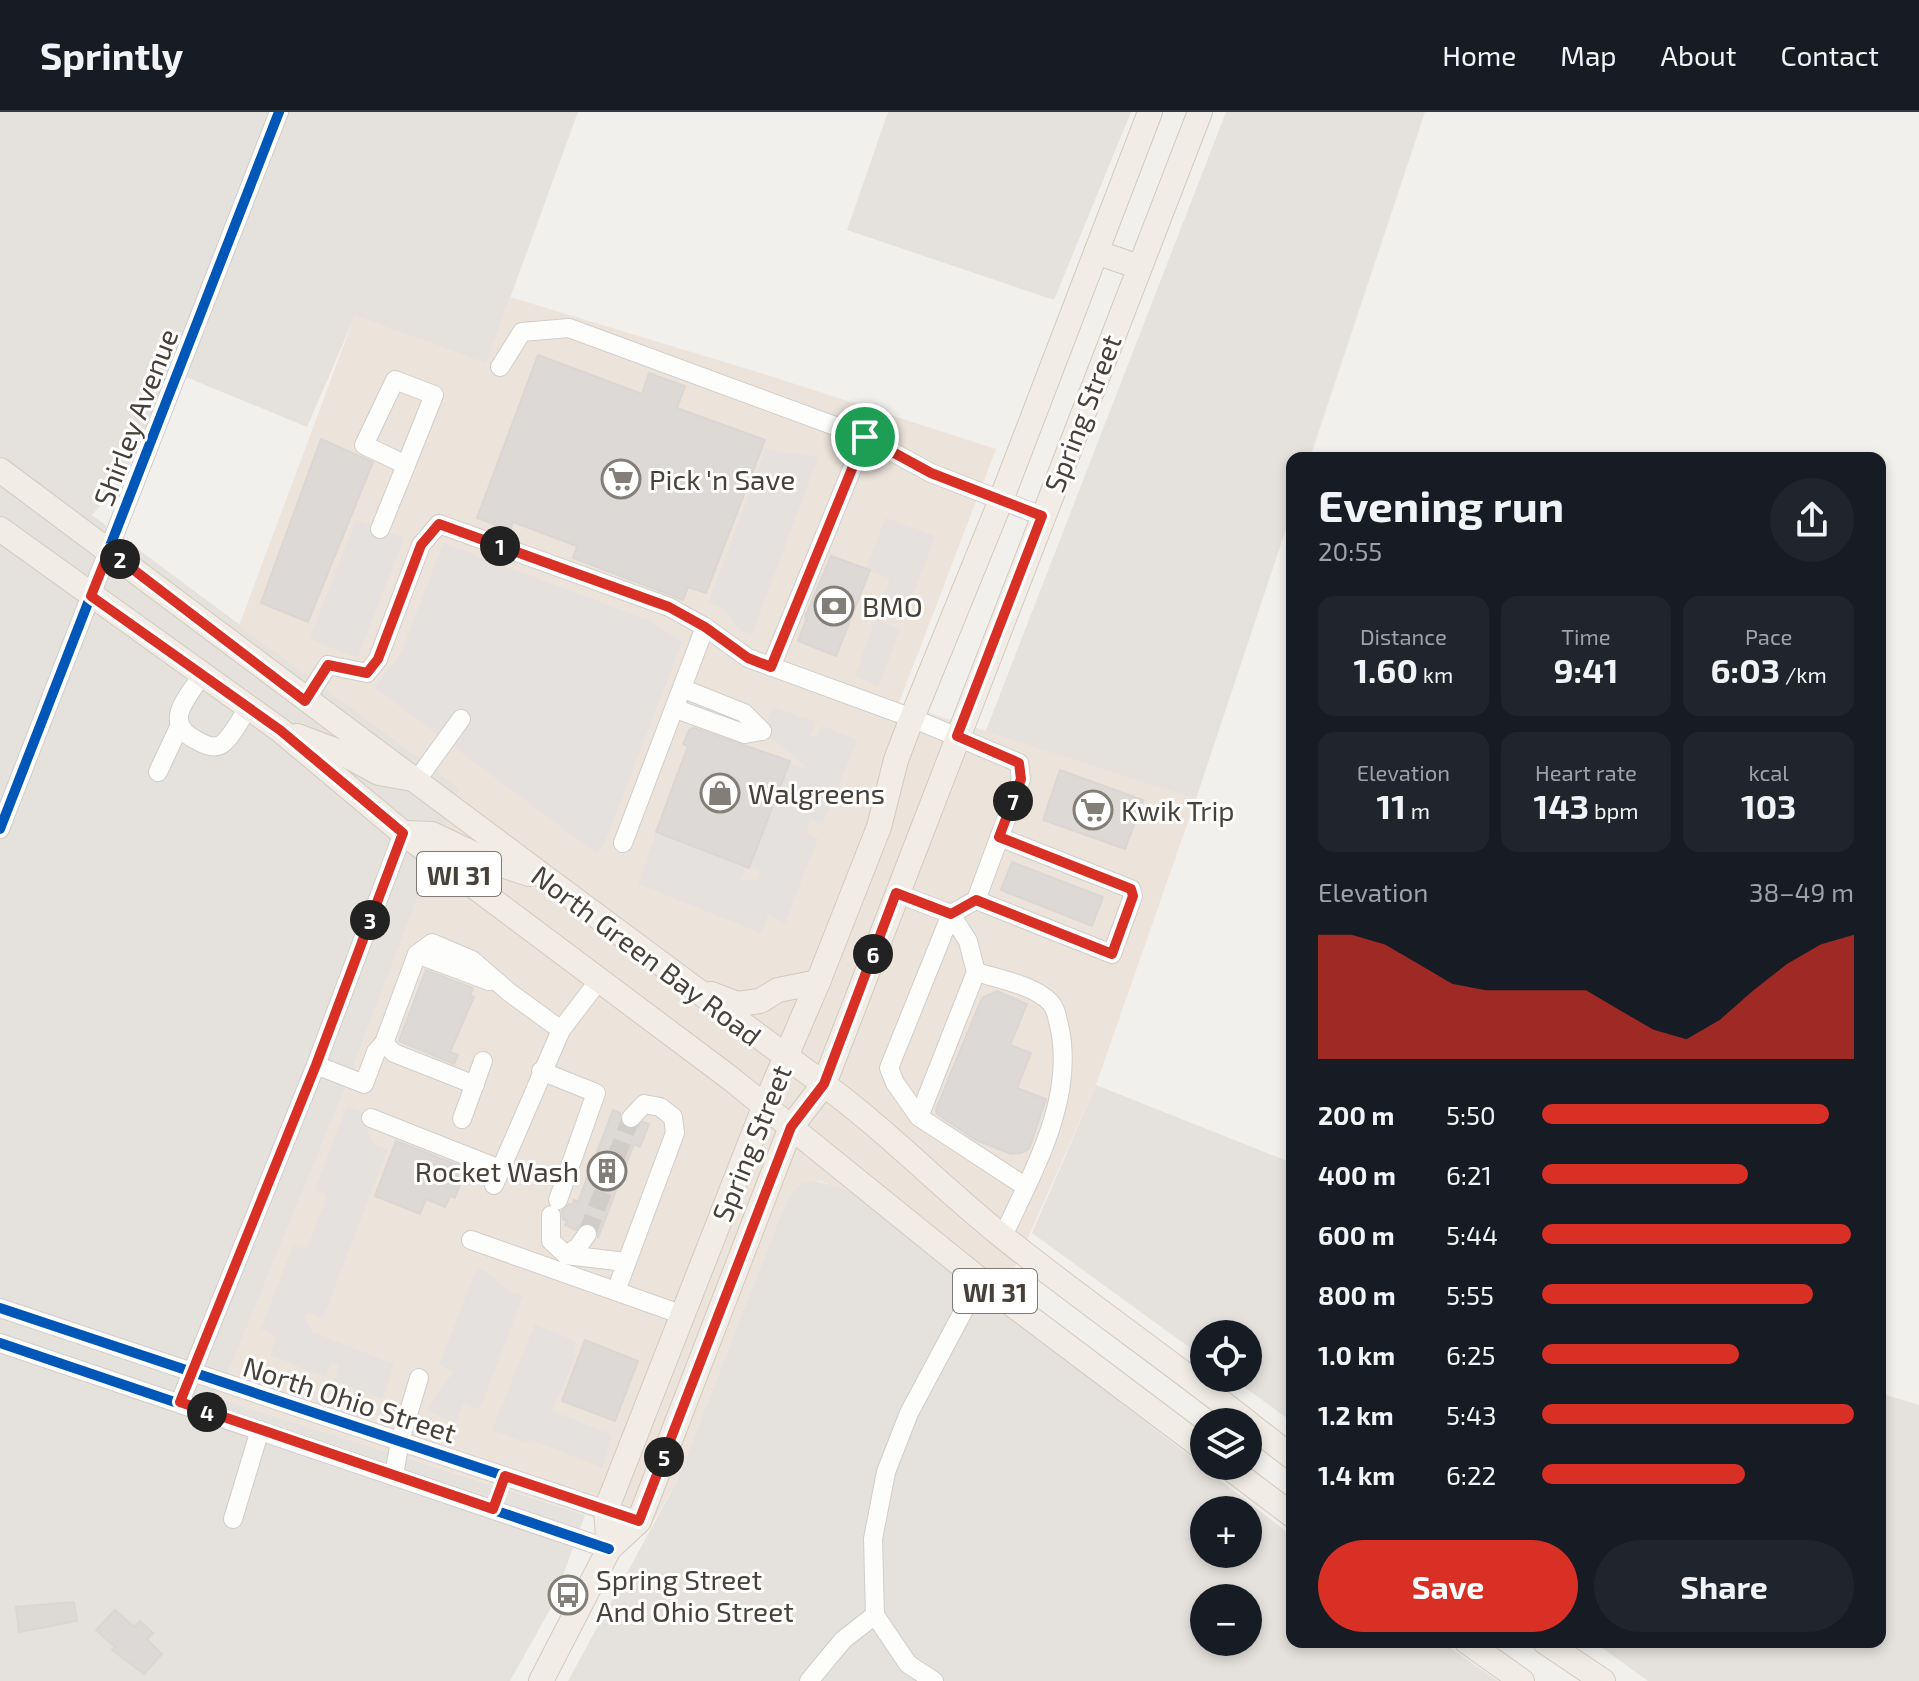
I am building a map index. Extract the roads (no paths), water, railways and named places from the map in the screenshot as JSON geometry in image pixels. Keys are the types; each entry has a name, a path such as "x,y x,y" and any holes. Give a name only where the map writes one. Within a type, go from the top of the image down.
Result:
{"main road":[{"name":"Spring Street","path":"609,1549 606,1510 765,1105 879,827 896,760 1001,500 1150,112"},
{"name":"Spring Street","path":"541,1681 609,1549 639,1521 791,1127 824,1084 1200,112"},
{"path":"1096,252 1139,267"},
{"name":"North Green Bay Road","path":"0,470 305,701 417,780 546,880 618,929 824,1084 1003,1236 1230,1408"},
{"name":"North Green Bay Road","path":"0,529 280,730 403,833 765,1105 980,1280 1190,1438"},
{"path":"280,730 342,753 379,773 417,780"},
{"path":"403,833 432,834 487,860 546,880"},
{"path":"695,988 737,1004 760,1001 778,990 818,982"},
{"name":"North Green Bay Road","path":"1262,1433 1286,1452"},
{"path":"1246,1480 1286,1510"},
{"path":"1475,1648 1522,1681"},
{"path":"1554,1648 1603,1681"}],"street":[{"name":"Shirley Avenue","path":"0,829 279,112"},
{"path":"500,367 522,332 569,328 865,437 931,473 1042,516"},
{"path":"380,529 406,465 434,395 395,380 364,445 406,465"},
{"path":"771,667 865,437"},
{"path":"305,701 328,665 367,673 378,659 421,545 439,524 669,607 705,627 748,658 912,718 1019,763 1021,779 976,900 951,914 889,1068 895,1083 919,1117 1026,1187"},
{"path":"623,843 705,627"},
{"path":"158,772 179,727 181,708 202,675"},
{"path":"676,709 745,734 762,731 744,713 684,689"},
{"path":"179,727 202,744 212,747 222,744 248,708"},
{"path":"417,780 461,719"},
{"path":"180,1402 316,1065 403,833"},
{"path":"976,900 1112,954 1133,896 1131,889 999,837"},
{"path":"896,893 951,914 968,941 976,972 919,1117"},
{"path":"316,1065 364,1084 376,1052 384,1043 417,954 432,943 472,960 506,999 561,1030"},
{"path":"976,972 1042,995 1054,1005 1065,1071 1052,1120 1003,1236"},
{"path":"371,1118 497,1177 561,1030 600,979"},
{"path":"384,1043 394,1053 475,1085"},
{"path":"462,1119 483,1061"},
{"path":"541,1071 596,1093 554,1207 551,1241 566,1255 626,1262"},
{"path":"616,1291 675,1133 673,1117 660,1107 644,1104 636,1108 631,1118"},
{"path":"566,1255 578,1247 587,1234"},
{"path":"471,1240 683,1315"},
{"path":"934,1681 908,1664 875,1615 873,1539 886,1472 909,1413 980,1280"},
{"name":"North Ohio Street","path":"0,1308 639,1521"},
{"name":"North Ohio Street","path":"0,1343 609,1549"},
{"path":"394,1475 400,1441 419,1378"},
{"path":"233,1519 260,1430"},
{"path":"493,1509 505,1476"},
{"path":"809,1681 843,1640 875,1615"}],"tunnel":[{"path":"587,1234 631,1118"}],"place":[{"name":"Pick 'n Save","path":"621,479"},
{"name":"BMO","path":"834,606"},
{"name":"Walgreens","path":"720,793"},
{"name":"Kwik Trip","path":"1093,810"},
{"name":"Rocket Wash","path":"607,1171"},
{"name":"Spring Street And Ohio Street","path":"568,1595"}]}
